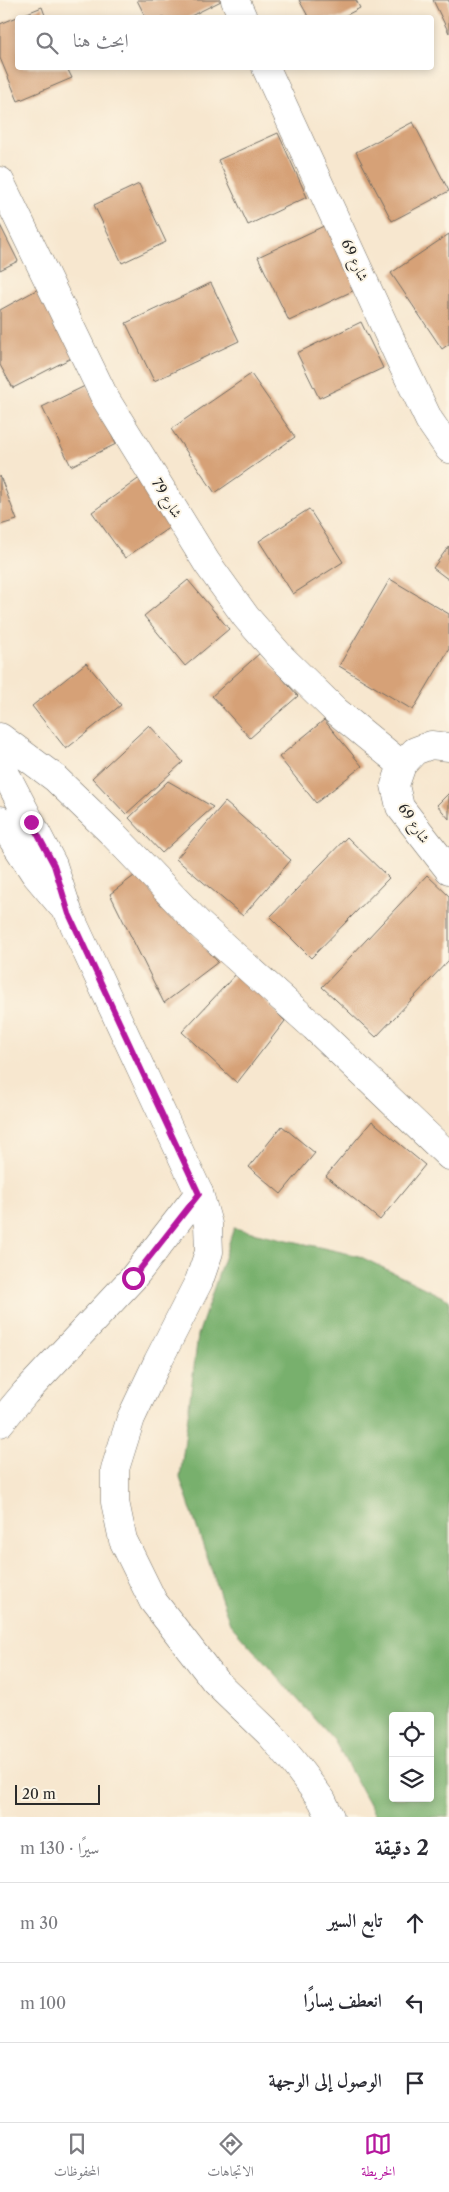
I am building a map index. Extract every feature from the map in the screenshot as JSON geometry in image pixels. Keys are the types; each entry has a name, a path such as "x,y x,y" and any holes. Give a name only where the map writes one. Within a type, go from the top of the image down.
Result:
{"street":[{"path":"235,0 242,15"},
{"name":"شارع 69","path":"267,70 402,364 429,420 449,449"},
{"name":"شارع 79","path":"0,181 106,398 207,563 246,617 280,656 336,711 402,765"},
{"path":"0,737 55,778 111,832 198,924 314,1027 449,1156"},
{"path":"402,765 415,751 431,745 449,747"},
{"path":"0,763 54,865 69,914 199,1194 208,1224 209,1252 199,1281 131,1418 115,1469 115,1502 123,1540 153,1601 216,1681 270,1734 294,1763 322,1800 330,1817"},
{"name":"شارع 69","path":"402,765 395,785 400,807 449,870"},
{"path":"0,820 36,874 69,914"},
{"path":"0,1423 25,1393 133,1278 199,1194"}],"green space":[{"path":"234,1228 359,1256 449,1300 449,1817 376,1817 334,1740 230,1624 180,1478 198,1335"}],"building":[{"path":"137,0 223,0 193,15 144,15"},
{"path":"299,0 356,0 360,8 347,15 307,15"},
{"path":"433,0 449,0 449,33"},
{"path":"42,7 45,15 22,15"},
{"path":"15,18 15,70 68,70 72,78 18,101 0,58 0,24"},
{"path":"413,122 449,191 392,221 356,152"},
{"path":"278,133 307,197 248,225 218,160"},
{"path":"139,184 166,242 122,263 94,205"},
{"path":"328,224 359,288 289,321 258,257"},
{"path":"0,225 18,261 0,270"},
{"path":"449,234 449,344 442,349 391,273"},
{"path":"211,283 239,341 154,381 126,323"},
{"path":"40,288 75,356 13,388 0,365 0,310"},
{"path":"361,322 383,368 319,398 297,353"},
{"path":"251,374 295,437 215,493 171,429"},
{"path":"87,385 116,444 71,466 42,407"},
{"path":"0,476 17,520 0,525"},
{"path":"141,477 170,527 125,558 92,512"},
{"path":"309,509 343,562 293,594 259,541"},
{"path":"449,546 449,580 433,568"},
{"path":"390,579 449,614 449,649 413,710 339,666"},
{"path":"188,580 229,629 185,666 144,616"},
{"path":"260,653 298,696 250,738 212,696"},
{"path":"86,663 121,705 66,749 32,706"},
{"path":"324,720 362,766 316,803 279,757"},
{"path":"149,725 183,762 126,814 92,778"},
{"path":"168,781 213,807 162,853 129,818"},
{"path":"449,793 449,819 437,805"},
{"path":"225,802 291,860 243,916 176,859"},
{"path":"347,837 389,878 311,958 270,917"},
{"path":"138,873 218,962 164,1003 110,894"},
{"path":"427,875 449,896 449,960 376,1037 322,987"},
{"path":"238,972 285,1021 237,1083 182,1032"},
{"path":"372,1121 425,1165 380,1220 326,1176"},
{"path":"282,1126 315,1153 281,1194 249,1167"}],"route":[{"path":"31,822 54,865 69,914 199,1194 133,1278"}]}
